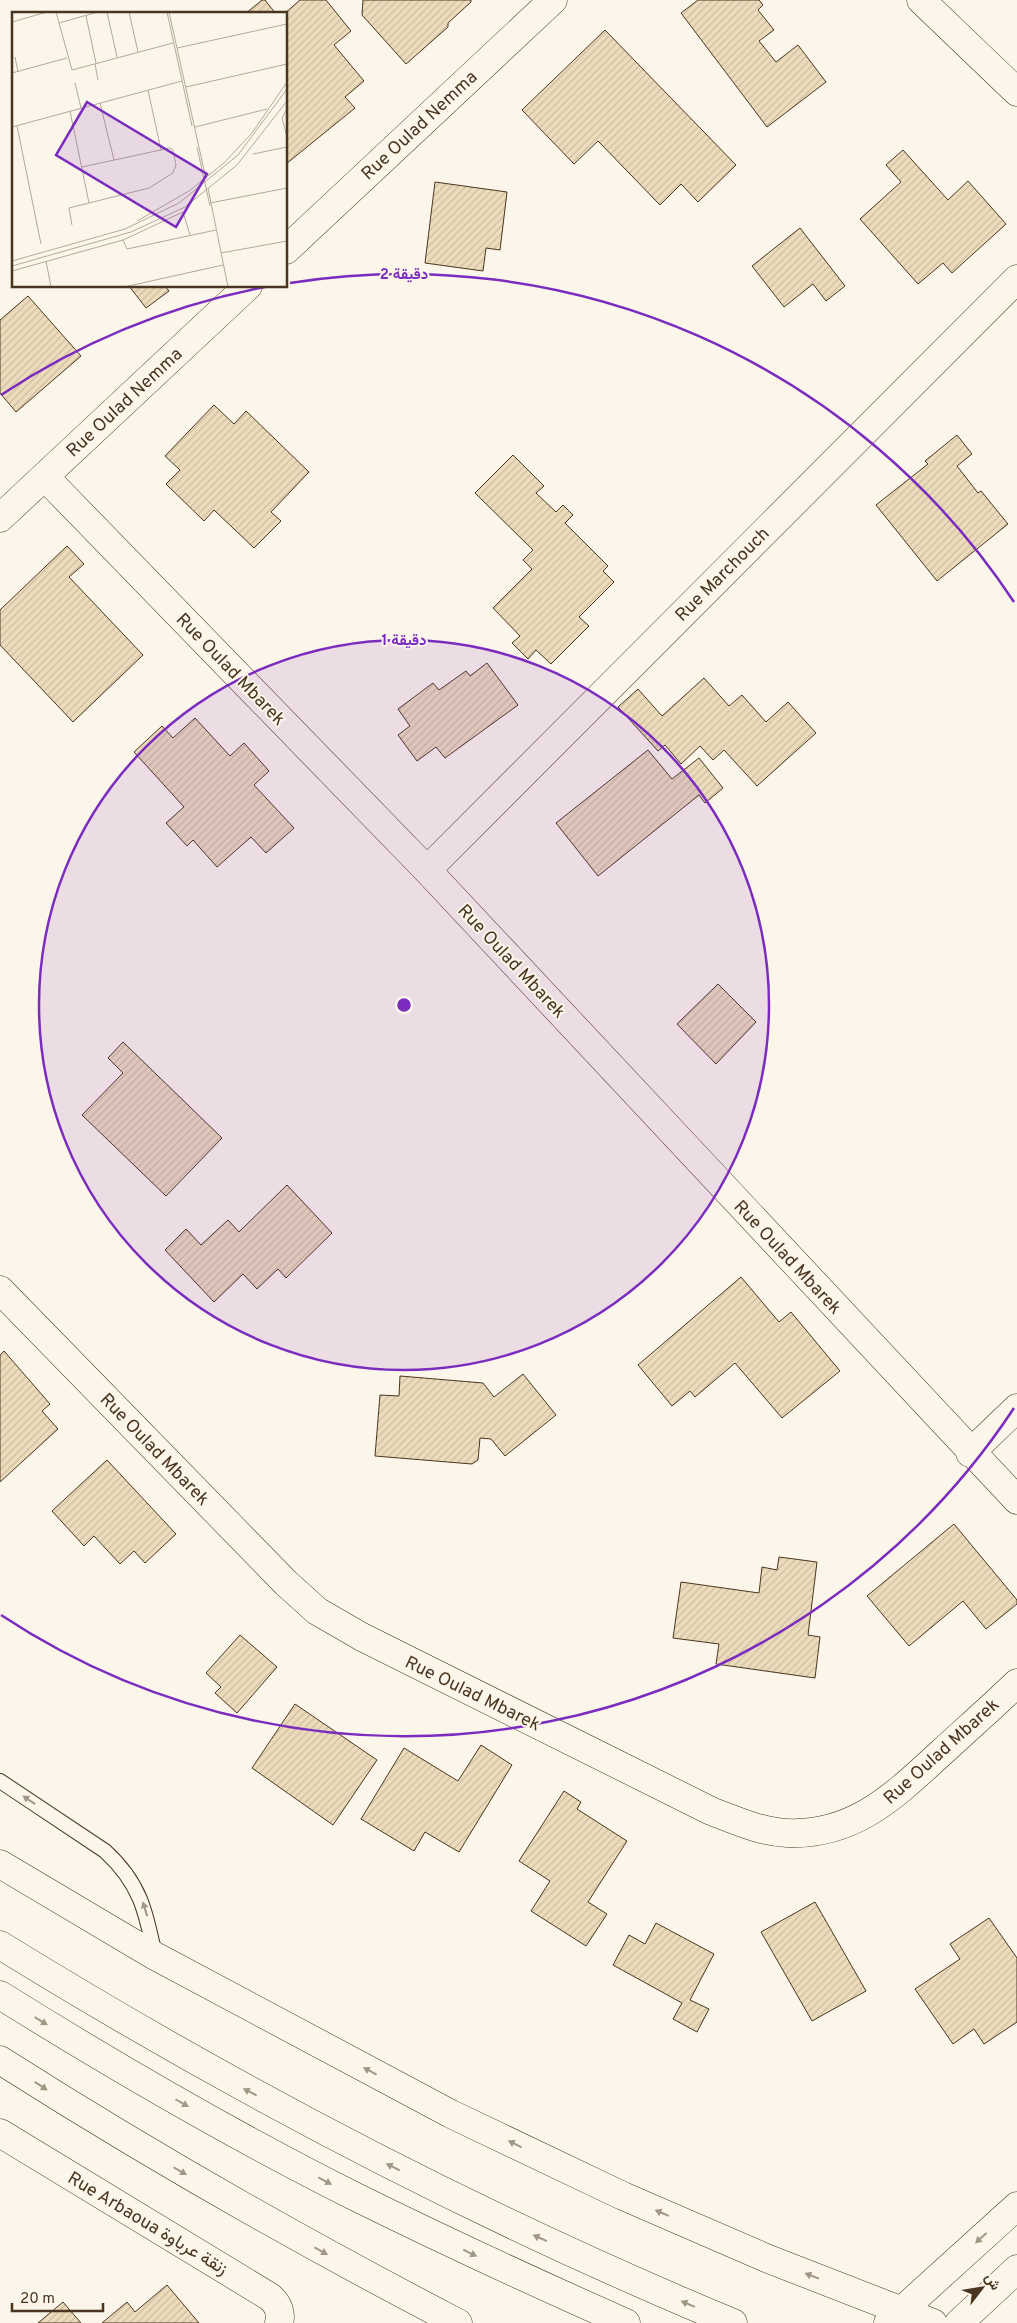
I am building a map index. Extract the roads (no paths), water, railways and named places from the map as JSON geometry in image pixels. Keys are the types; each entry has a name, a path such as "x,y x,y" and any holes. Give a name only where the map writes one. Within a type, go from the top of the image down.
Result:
{"main road":[{"name":"Rue Oulad Nemma","path":"288,248 553,0"},
{"path":"921,0 1017,92"},
{"name":"Rue Marchouch","path":"427,870 1017,279"},
{"name":"Rue Oulad Nemma","path":"0,518 246,288"},
{"name":"Rue Oulad Mbarek","path":"45,477 427,870 1017,1500"},
{"name":"Rue Oulad Mbarek","path":"0,1290 286,1583 317,1610 362,1638 702,1806 749,1826 787,1833 827,1829 861,1817 889,1800 1017,1683"},
{"path":"970,1452 1017,1408"},
{"path":"0,1864 155,1956 452,2114 623,2196 895,2317 933,2323"},
{"path":"0,1945 94,2003 232,2082 372,2157 515,2227 733,2323"},
{"path":"0,1996 76,2043 215,2122 357,2198 501,2268 626,2323"},
{"path":"0,2060 98,2123 231,2201 458,2323"},
{"name":"Rue Arbaoua زنقة عرباوة","path":"0,2133 270,2297 279,2308 281,2317 279,2323"},
{"path":"895,2317 1017,2206"},
{"path":"959,2323 1017,2269"}],"lane":[{"path":"0,1781 105,1851 119,1864 131,1879 141,1897 155,1956"}]}
